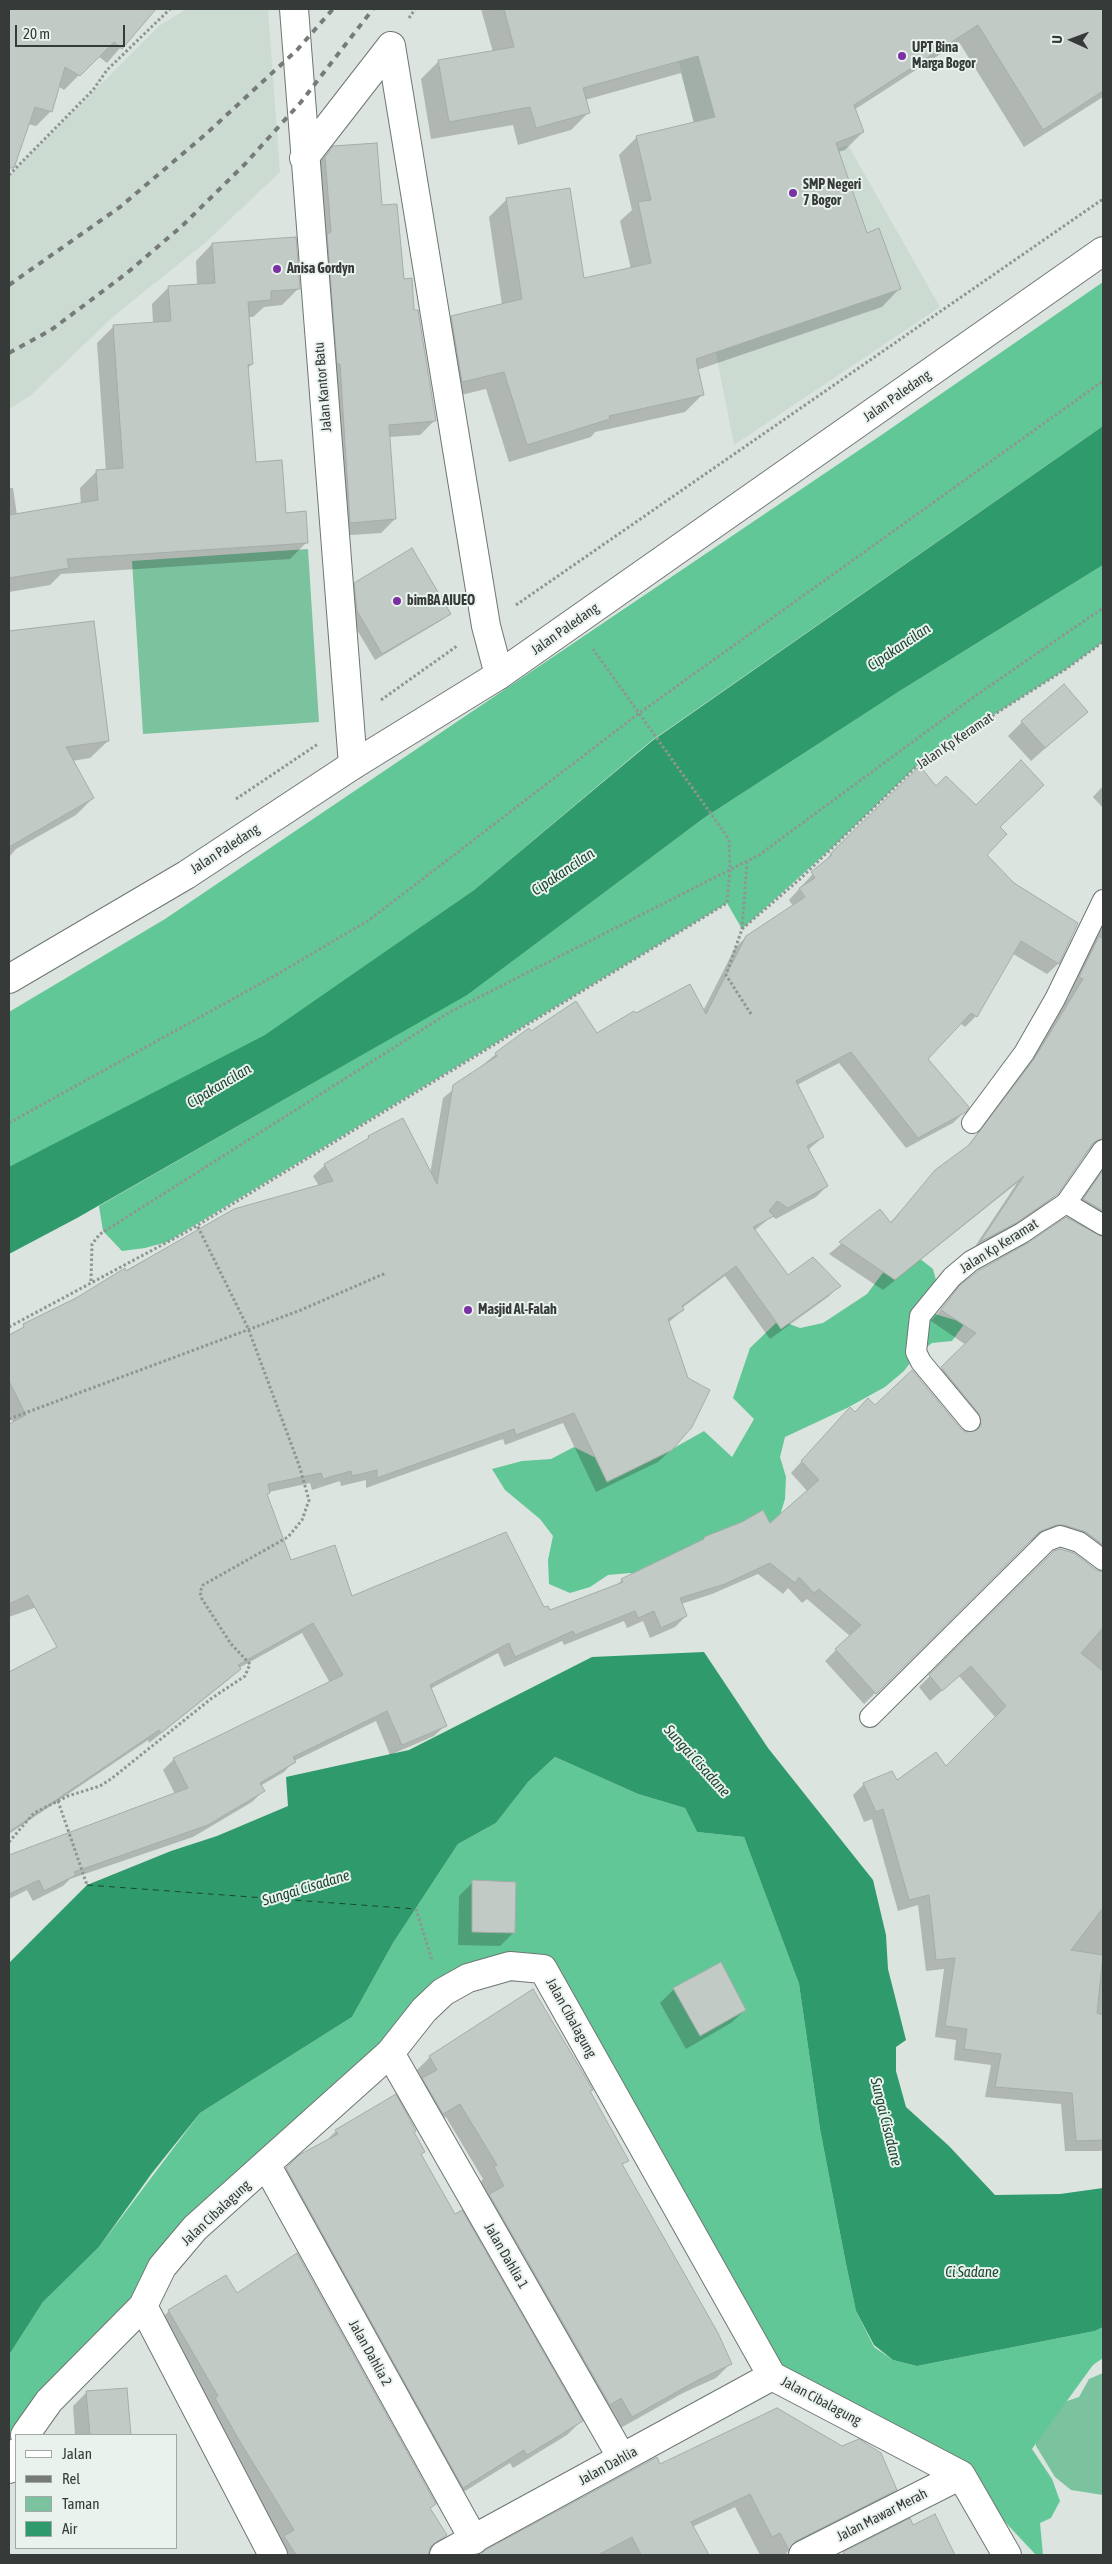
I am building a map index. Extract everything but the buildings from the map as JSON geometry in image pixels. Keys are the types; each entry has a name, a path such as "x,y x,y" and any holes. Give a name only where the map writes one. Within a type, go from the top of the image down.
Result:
{"street":[{"name":"Jalan Kantor Batu","path":"294,9 304,158 353,765"},
{"path":"304,158 391,46 486,626 499,676"},
{"name":"Jalan Paledang","path":"9,979 186,875 353,765 499,676 1103,251"},
{"name":"Jalan Cibalagung","path":"25,2434 49,2401 143,2306 162,2267 195,2228 267,2166 285,2145 390,2053 424,2010 442,1992 468,1978 510,1966 543,1969 772,2376 961,2476"},
{"name":"Jalan Dahlia 1","path":"390,2053 622,2458"},
{"name":"Jalan Dahlia 2","path":"267,2166 474,2540"},
{"path":"143,2306 273,2555"},
{"name":"Jalan Dahlia","path":"444,2555 772,2376"},
{"path":"9,2468 15,2455"},
{"path":"961,2476 1007,2555"},
{"name":"Jalan Mawar Merah","path":"803,2555 961,2476"}],"lane":[{"path":"972,1123 1024,1053 1055,999 1103,900"},
{"name":"Jalan Kp Keramat","path":"970,1421 921,1362 916,1352 920,1316 952,1277 971,1261 1022,1233 1066,1202 1103,1150"},
{"path":"1066,1202 1103,1225"},
{"path":"870,1718 1047,1541 1060,1536 1079,1542 1103,1560"}],"path":[{"path":"9,175 93,90 106,70 170,9"},
{"path":"230,803 350,722 1103,199"},
{"path":"9,1123 276,975 369,920 638,714 1103,381"},
{"path":"92,1281 92,1244 100,1234 450,1012 760,855 975,696 1103,608"},
{"path":"9,1326 197,1226 727,903 730,871 728,839 588,642"},
{"name":"Jalan Kp Keramat","path":"742,929 800,879 924,759 1066,669 1103,642"},
{"path":"747,862 742,929 726,975 751,1014"},
{"path":"9,1842 34,1813 111,1779 212,1698 245,1676 250,1664 231,1644 200,1592 203,1585 288,1537 302,1520 309,1500 299,1464 248,1328 197,1226"},
{"path":"9,1419 248,1328 301,1310 386,1273"},
{"path":"58,1801 87,1885"},
{"path":"416,1909 442,1992"}],"shaded area":[{"path":"186,9 268,9 280,172 206,242 115,315 30,396 9,409 9,176 159,26"},
{"name":"SMP Negeri 7 Bogor","path":"666,9 772,9 816,156 848,145 940,307 734,445 705,298 719,230"},
{"path":"1103,282 1103,426 651,741 474,890 267,1035 9,1168 9,1012 165,919 880,436"},
{"path":"1103,565 1103,642 1066,669 924,759 837,843 742,929 727,903 167,1242 145,1248 122,1251 103,1231 99,1206 379,1045 489,978 704,818 893,695"},
{"path":"897,1254 919,1258 933,1269 936,1280 930,1288 935,1297 925,1311 965,1323 952,1341 932,1343 916,1355 904,1371 885,1387 847,1408 785,1437 780,1457 786,1477 785,1499 778,1522 673,1583 630,1573 608,1575 590,1587 570,1593 549,1584 548,1560 553,1536 540,1519 505,1490 492,1469 522,1461 551,1459 574,1447 594,1457 617,1460 665,1453 704,1431 732,1457 754,1419 733,1398 750,1348 779,1320 800,1328 823,1323 867,1294"},
{"path":"555,1757 638,1794 685,1808 697,1832 744,1837 799,1984 820,2129 846,2264 856,2311 874,2347 893,2360 917,2366 1095,2331 1103,2327 1103,2358 1093,2365 1032,2449 1052,2479 1060,2501 1051,2518 1040,2523 1043,2555 1036,2555 961,2475 772,2376 543,1969 468,1978 195,2228 36,2434 15,2434 15,2461 9,2469 9,2355 43,2302 99,2247 200,2113 352,2017 393,1943 458,1844 496,1823 528,1782"}],"green space":[{"path":"308,549 319,722 143,734 132,561"},
{"path":"1103,2373 1103,2495 1071,2490 1055,2477 1036,2446 1036,2426 1058,2404 1079,2397 1089,2379"}],"water":[{"name":"Cipakancilan","path":"1103,426 1103,565 898,692 704,818 467,995 77,1218 9,1254 9,1167 265,1035 474,890 652,741"},
{"name":"Ci Sadane","path":"704,1652 768,1748 873,1880 886,1935 888,1969 906,2040 896,2047 896,2071 906,2107 949,2146 995,2195 1060,2194 1103,2188 1103,2327 1095,2331 917,2366 893,2360 874,2345 856,2311 846,2264 820,2129 799,1984 744,1837 697,1832 685,1808 638,1794 555,1757 528,1782 496,1823 458,1844 393,1943 352,2017 200,2113 152,2173 99,2247 43,2302 9,2355 9,1963 87,1885 171,1851 217,1836 288,1806 286,1777 409,1750 592,1657"}],"ferry route":[{"path":"87,1885 416,1909"}],"railway":[{"path":"9,285 120,207 206,134 297,50 333,9"},
{"path":"9,353 51,330 127,273 182,226 245,164 301,102 373,9"}],"place":[{"name":"UPT Bina Marga Bogor","path":"902,56"},
{"name":"SMP Negeri 7 Bogor","path":"793,193"},
{"name":"Anisa Gordyn","path":"277,269"},
{"name":"bimBA AIUEO","path":"397,601"},
{"name":"Masjid Al-Falah","path":"468,1310"}],"water label":[{"name":"Sungai Cisadane","path":"697,1761"},
{"name":"Sungai Cisadane","path":"306,1888"},
{"name":"Sungai Cisadane","path":"886,2122"}]}
